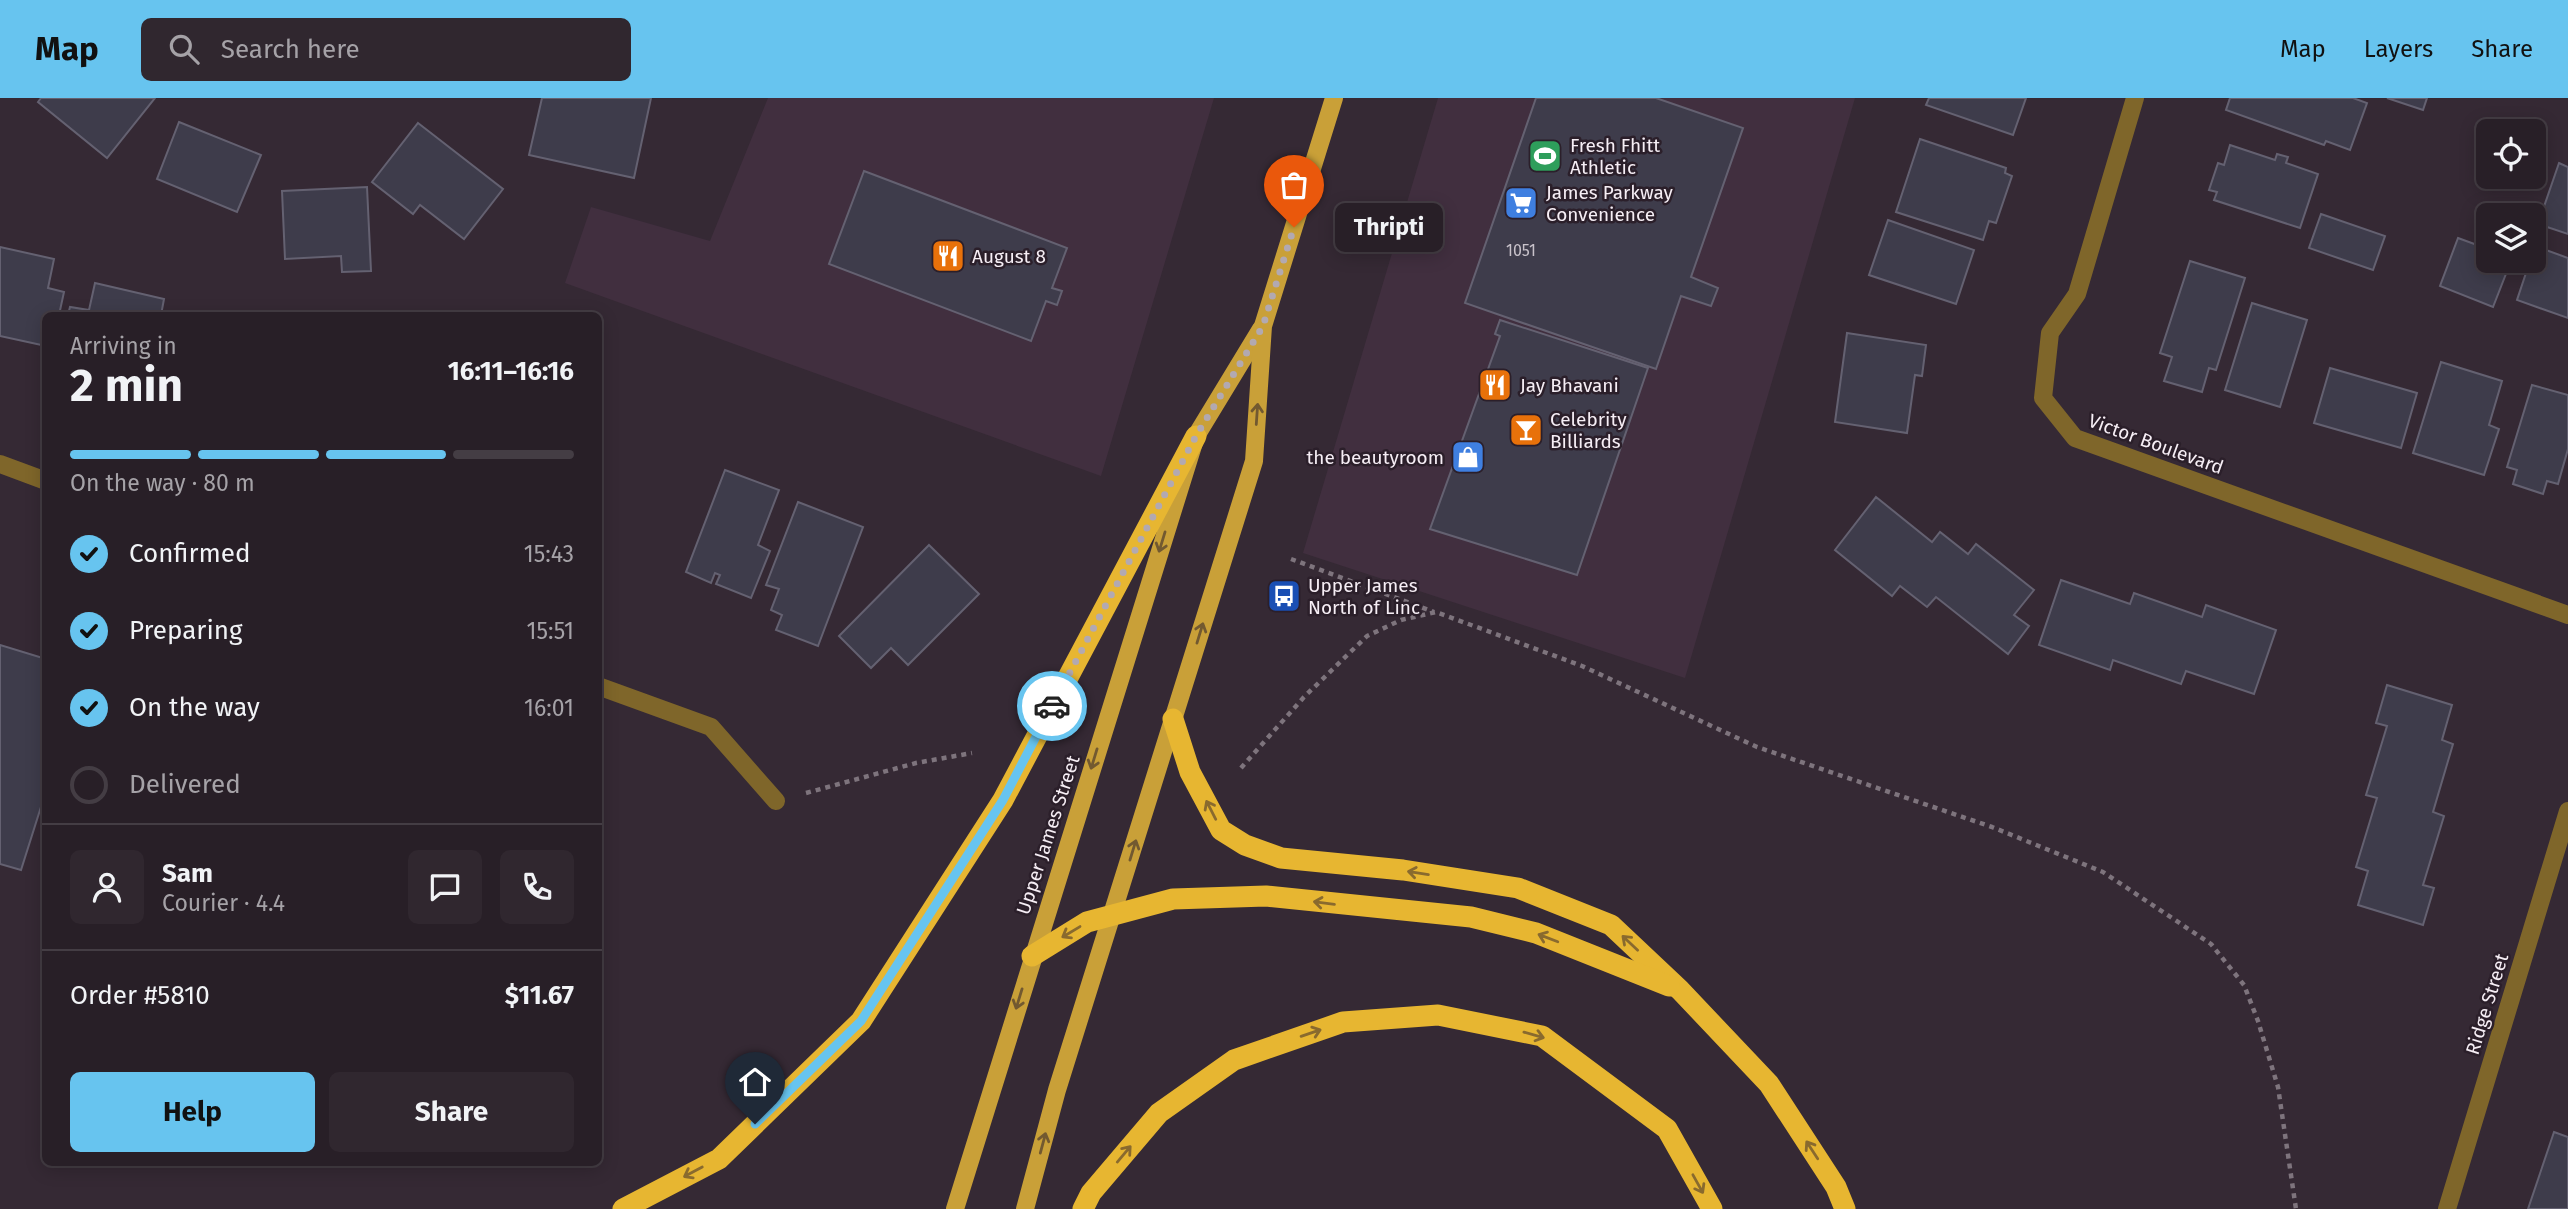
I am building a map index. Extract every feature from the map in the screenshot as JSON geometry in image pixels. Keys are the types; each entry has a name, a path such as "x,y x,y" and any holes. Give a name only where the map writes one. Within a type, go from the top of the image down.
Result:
{"highway":[{"path":"623,1209 719,1158 861,1021 1003,800 1196,436"},
{"path":"1173,719 1190,772 1220,830 1245,845 1280,858 1403,870 1518,888 1611,925 1680,990 1769,1084 1836,1187 1845,1209"},
{"path":"1032,956 1087,922 1173,898 1266,896 1471,917 1535,933 1680,990"},
{"path":"1083,1209 1091,1193 1159,1113 1234,1060 1343,1022 1438,1015 1542,1036 1667,1129 1712,1209"}],"main road":[{"name":"Upper James Street","path":"1025,1209 1057,1090 1254,461 1263,326 1334,98"},
{"name":"Upper James Street","path":"955,1209 1196,436 1263,326"}],"street":[{"name":"Victor Boulevard","path":"2135,98 2077,294 2050,333 2043,398 2075,438 2568,615"},
{"path":"0,464 42,480"},
{"path":"602,687 710,727 776,801"},
{"name":"Ridge Street","path":"2446,1209 2568,811"}],"path":[{"path":"1291,559 1582,666 1757,747 1992,827 2103,872 2164,911 2211,944 2244,985 2259,1021 2278,1087 2295,1209"},
{"path":"1241,768 1304,697 1367,636 1401,620 1436,612"},
{"path":"776,801 916,763 972,752"}],"shaded area":[{"path":"768,98 1214,98 1101,476 565,283 591,207 710,241"},
{"path":"1438,98 1855,98 1685,678 1303,553"}],"building":[{"path":"41,98 155,98 107,158 38,102"},
{"path":"542,98 651,98 634,178 529,155"},
{"path":"1536,98 1656,98 1743,128 1691,277 1718,288 1711,306 1681,296 1656,369 1465,303"},
{"path":"1929,98 2026,98 2013,135 1926,105"},
{"path":"2230,98 2353,98 2367,103 2350,150 2326,141 2324,145 2226,110"},
{"path":"2387,98 2427,98 2423,110"},
{"path":"179,122 261,155 237,212 157,179"},
{"path":"418,123 503,189 464,239 420,205 413,214 372,182"},
{"path":"1920,139 2006,168 2005,173 2012,176 1996,223 1989,221 1983,240 1896,212"},
{"path":"2230,145 2275,160 2277,154 2288,157 2286,163 2318,174 2300,228 2214,200 2217,192 2209,190 2218,163 2224,165"},
{"path":"2559,163 2568,167 2568,234 2546,227 2545,203"},
{"name":"August 8","path":"864,171 1067,248 1052,288 1062,291 1057,305 1046,301 1031,341 829,264"},
{"path":"367,187 371,271 342,272 341,256 285,259 282,191"},
{"path":"2321,214 2385,236 2373,270 2309,248"},
{"path":"1888,220 1974,250 1956,304 1869,275"},
{"path":"2458,238 2476,245 2476,273 2506,273 2493,307 2440,286"},
{"path":"0,247 54,259 48,288 64,292 60,312 42,312 42,345 0,336"},
{"path":"2546,250 2568,258 2568,318 2517,300 2526,273 2546,273"},
{"path":"2190,261 2245,278 2216,370 2209,368 2202,392 2164,381 2172,357 2160,353"},
{"path":"95,283 164,299 162,312 69,312 70,307 89,310"},
{"path":"2252,303 2307,320 2280,407 2225,390"},
{"path":"1500,320 1648,368 1577,575 1430,529 1500,336 1495,334"},
{"path":"1847,333 1926,345 1922,376 1915,375 1907,433 1835,422"},
{"path":"2441,362 2502,381 2489,425 2499,429 2484,475 2413,453"},
{"path":"2330,368 2417,393 2401,448 2314,423"},
{"path":"2532,385 2568,395 2568,449 2558,484 2547,481 2543,494 2513,484 2517,470 2507,467"},
{"path":"725,470 779,490 758,545 770,551 751,598 716,584 720,575 715,573 711,583 686,572"},
{"path":"1876,497 1932,542 1940,532 1968,554 1976,544 2034,590 2014,615 2029,626 2008,654 1936,597 1927,607 1900,586 1892,596 1835,550"},
{"path":"798,502 863,527 818,646 776,630 782,615 771,610 779,589 766,585"},
{"path":"929,545 979,594 908,665 891,648 871,668 839,636"},
{"path":"2061,580 2130,604 2134,593 2202,617 2206,605 2276,630 2254,694 2186,671 2181,684 2113,660 2110,670 2039,645"},
{"path":"0,645 42,658 42,804 21,870 0,864"},
{"path":"2387,685 2452,705 2442,740 2453,744 2433,812 2444,816 2423,885 2434,888 2423,925 2358,905 2368,871 2356,867 2377,798 2366,795 2387,726 2376,723"},
{"path":"2554,1132 2568,1137 2568,1209 2528,1209"}],"way so far":[{"path":"1052,706 1196,436 1263,326 1294,227"}],"place":[{"name":"Fresh Fhitt Athletic","path":"1545,156"},
{"name":"James Parkway Convenience","path":"1521,203"},
{"name":"Thripti","path":"1294,227"},
{"name":"August 8","path":"948,256"},
{"name":"Jay Bhavani","path":"1495,385"},
{"name":"Celebrity Billiards","path":"1526,430"},
{"name":"the beautyroom","path":"1468,457"},
{"name":"Upper James North of Linc","path":"1284,596"}],"route":[{"path":"755,1124 861,1021 1003,800 1052,706"}]}
